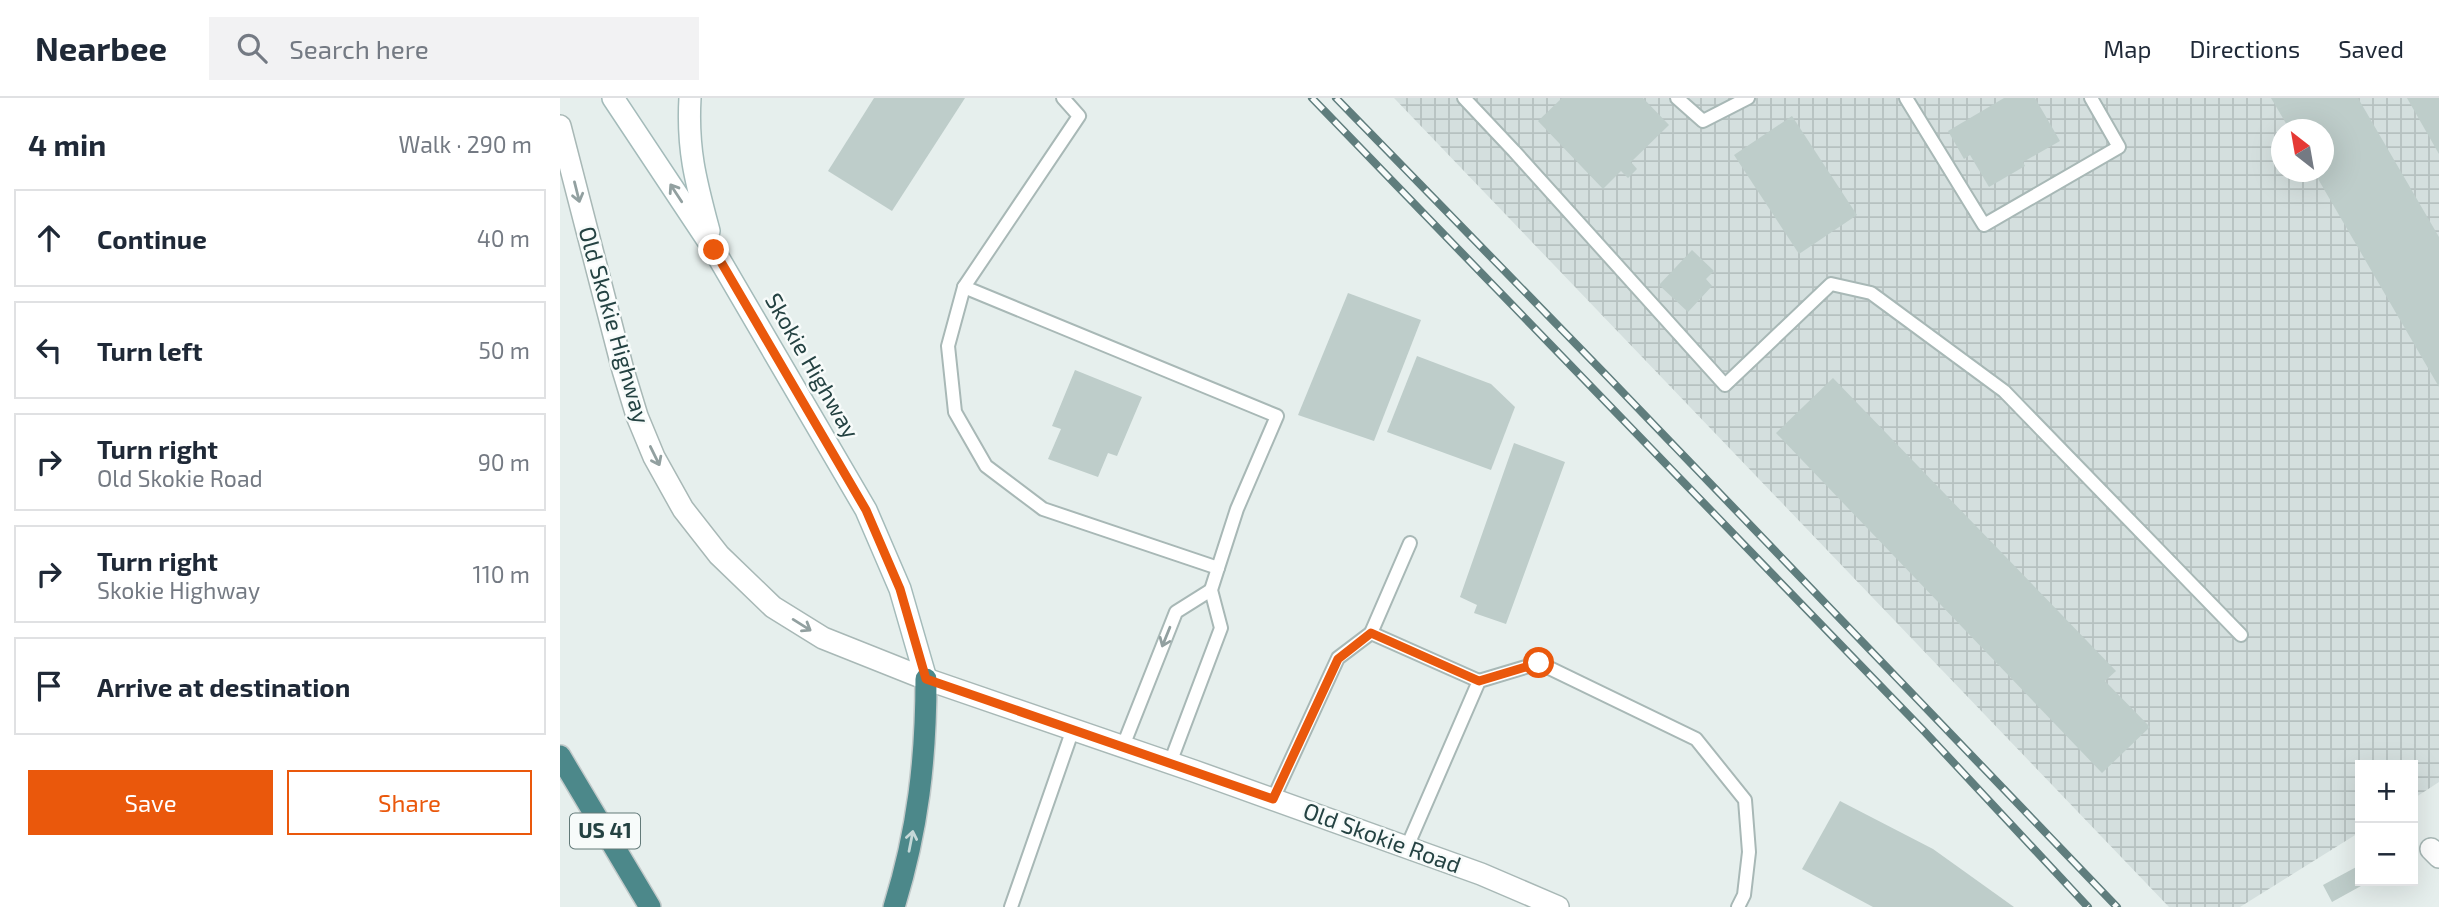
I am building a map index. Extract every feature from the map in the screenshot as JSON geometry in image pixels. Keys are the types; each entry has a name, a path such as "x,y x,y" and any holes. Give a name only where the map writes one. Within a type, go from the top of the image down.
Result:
{"highway":[{"path":"894,907 906,867 918,802 926,740 926,679"},
{"name":"US 41","path":"560,756 650,907"}],"street":[{"name":"Skokie Highway","path":"613,98 714,250 866,510 900,589 926,679"},
{"path":"690,98 688,131 694,174 714,250"},
{"name":"Old Skokie Highway","path":"560,125 622,370 654,457 683,509 719,555 772,607 823,638 926,679"},
{"name":"Old Skokie Road","path":"926,679 1407,847 1481,874 1558,907"}],"lane":[{"path":"1063,98 1079,116 964,287 948,346 955,412 986,466 1043,509 1218,568"},
{"path":"1464,98 1725,385 1831,284 1871,293 2004,391 2241,635"},
{"path":"1677,98 1703,121 1748,98"},
{"path":"1909,99 1984,225 2119,147 2091,98"},
{"path":"964,287 1278,416 1237,509 1211,590 1221,628 1170,763"},
{"path":"1273,799 1338,659 1371,633 1410,543"},
{"path":"1123,746 1176,612 1211,590"},
{"path":"1371,633 1479,681 1539,663 1696,739 1745,800 1749,852 1744,895 1738,907"},
{"path":"1407,847 1479,681"},
{"path":"1011,907 1073,729"}],"shaded area":[{"path":"1394,98 2439,98 2439,782 2418,796 2418,760 2355,760 2355,835 2240,907 2169,907"}],"building":[{"path":"874,98 965,98 892,211 828,171"},
{"path":"1562,98 1643,98 1669,125 1631,162 1637,169 1628,178 1621,171 1603,189 1538,121"},
{"path":"2004,98 2035,98 2060,141 2023,162 2025,166 1989,187 1970,155 1964,159 1948,131"},
{"path":"2271,98 2358,98 2439,237 2439,387 2320,182 2334,182 2334,119 2283,119"},
{"path":"2407,98 2439,98 2439,154"},
{"path":"1792,116 1857,215 1799,254 1734,155"},
{"path":"1692,250 1714,271 1706,279 1712,286 1688,312 1659,285"},
{"path":"1348,293 1421,320 1374,441 1298,415"},
{"path":"1417,356 1491,384 1515,407 1491,470 1387,432"},
{"path":"1075,370 1142,397 1117,456 1108,453 1098,477 1048,459 1061,429 1052,426"},
{"path":"1833,378 2116,671 2105,681 2150,727 2102,773 1776,433"},
{"path":"1514,443 1565,462 1506,624 1474,613 1477,605 1460,597"},
{"path":"1840,801 1933,849 2014,907 1873,907 1802,869"},
{"path":"2355,868 2355,886 2361,886 2332,902 2323,885"}],"railway":[{"path":"1312,98 1924,731 2088,907"},
{"path":"1336,98 2117,907"}],"route":[{"path":"714,250 866,510 900,589 926,679 1273,799 1338,659 1371,633 1479,681 1539,663"}]}
